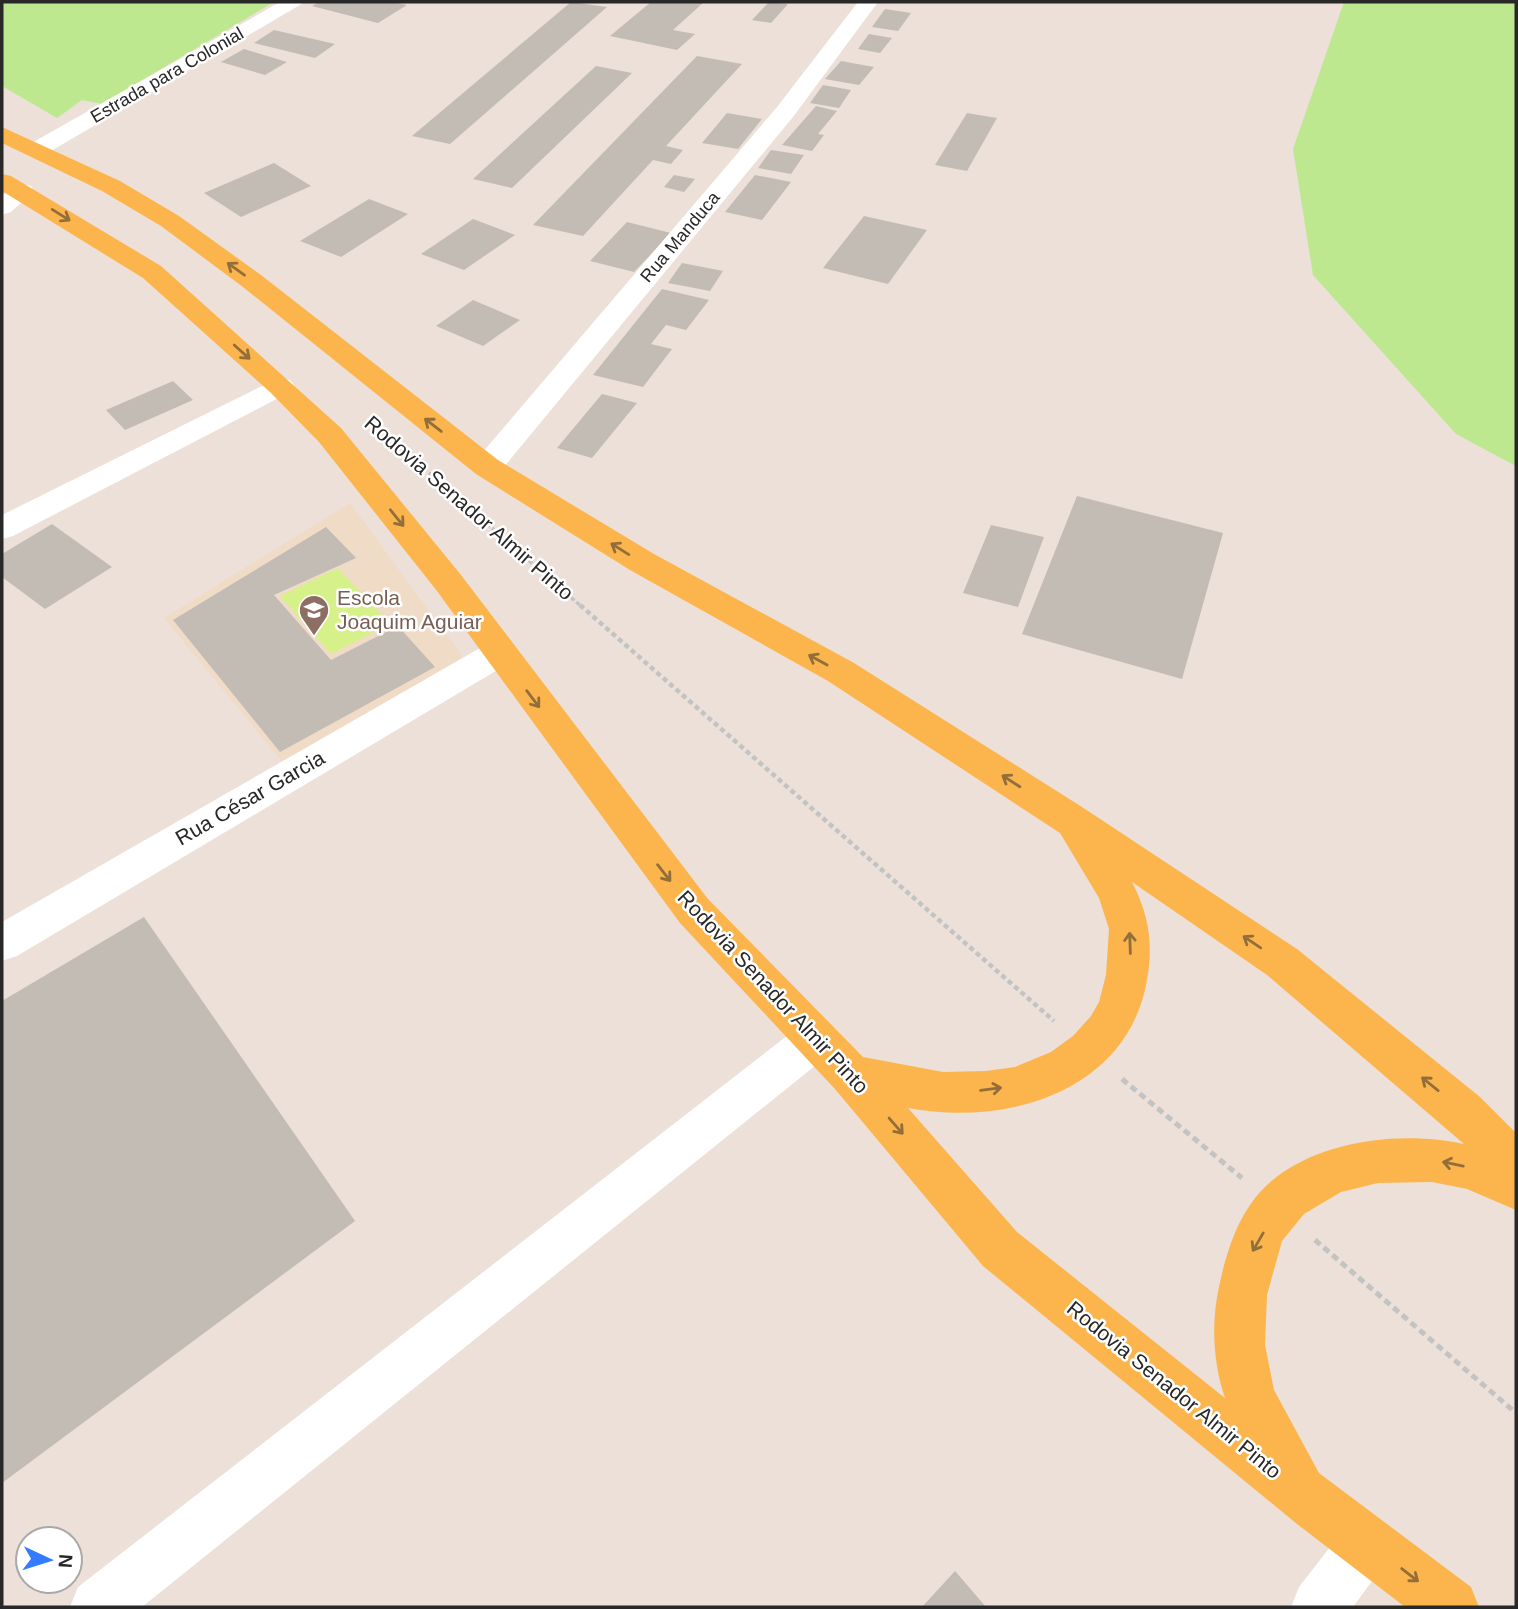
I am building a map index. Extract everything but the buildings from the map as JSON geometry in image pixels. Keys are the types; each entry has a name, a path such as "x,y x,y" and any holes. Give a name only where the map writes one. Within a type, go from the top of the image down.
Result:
{"main road":[{"name":"Rodovia Senador Almir Pinto","path":"2,134 38,149 170,221 252,281 487,467 642,562 841,672 1068,818 1282,962 1464,1112 1516,1164"},
{"name":"Rodovia Senador Almir Pinto","path":"9,193 152,272 281,386 330,435 449,583 694,911 851,1074 1000,1249 1316,1505 1451,1607"},
{"path":"851,1074 909,1087 957,1093 1026,1084 1050,1077 1090,1052 1124,1000 1130,955 1129,923 1116,890 1068,818"},
{"path":"1316,1505 1262,1425 1248,1389 1240,1345 1243,1288 1252,1251 1278,1207 1327,1176 1357,1163 1398,1158 1432,1159 1475,1168 1516,1187"}],"street":[{"name":"Estrada para Colonial","path":"38,149 295,2"},
{"name":"Rua Manduca","path":"487,467 785,112 868,2"},
{"path":"2,528 281,386"},
{"name":"Rua César Garcia","path":"2,943 499,653"},
{"path":"97,1607 816,1038"},
{"path":"1319,1607 1367,1543"}],"path":[{"name":"Rodovia Senador Almir Pinto","path":"412,458 1090,1052 1278,1207 1516,1413"}],"shaded area":[{"name":"Escola Joaquim Aguiar","path":"350,503 463,657 284,764 164,618"}],"green space":[{"path":"2,2 274,2 102,104 82,100 57,118 2,86"},
{"path":"1344,2 1516,2 1516,466 1456,434 1313,275 1293,149"},
{"path":"338,568 390,624 331,654 280,596"}],"place":[{"name":"Escola Joaquim Aguiar","path":"314,637"}]}
